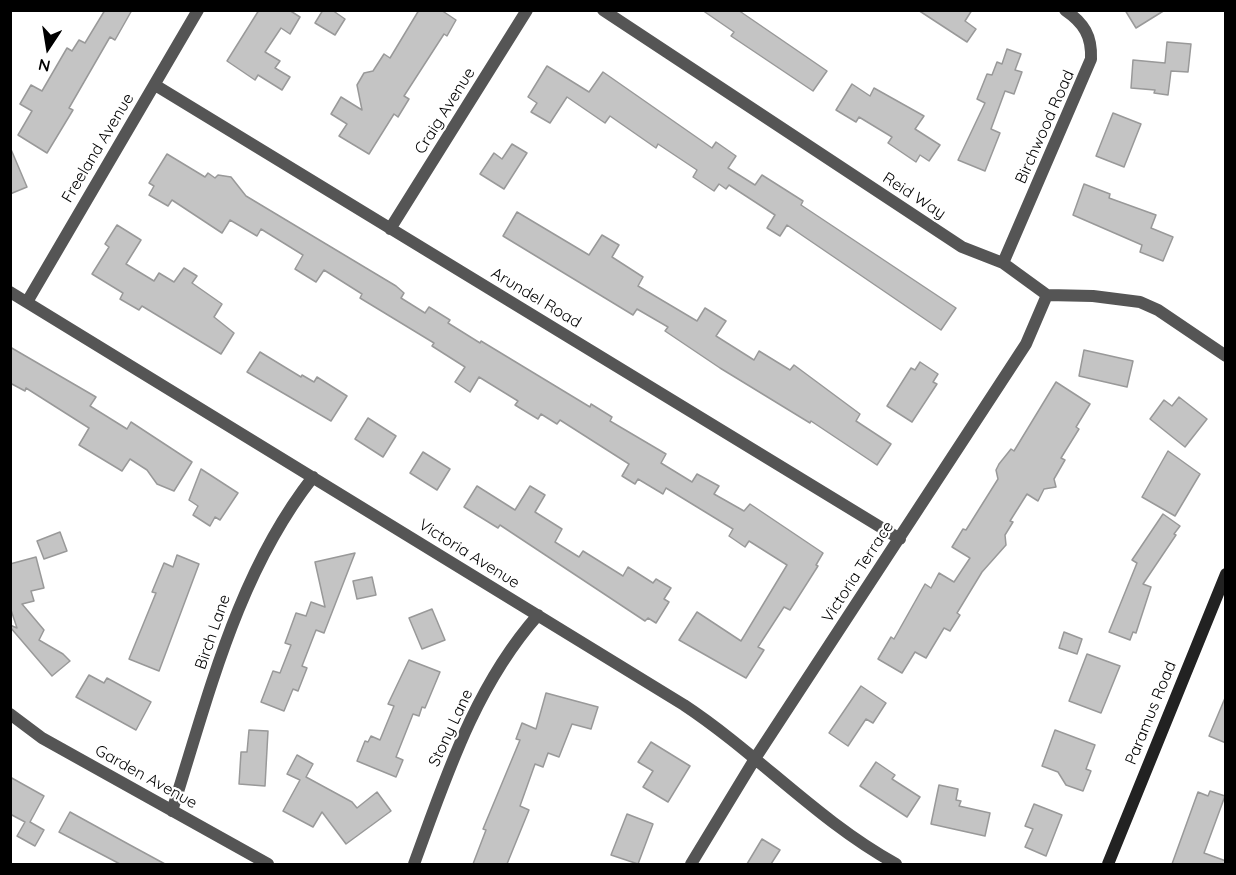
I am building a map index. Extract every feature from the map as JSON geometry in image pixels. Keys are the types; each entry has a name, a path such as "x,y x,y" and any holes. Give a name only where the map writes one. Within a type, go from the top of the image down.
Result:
{"main road":[{"name":"Paramus Road","path":"1108,864 1226,574"}],"street":[{"name":"Freeland Avenue","path":"27,302 198,10"},
{"name":"Craig Avenue","path":"390,229 527,10"},
{"name":"Reid Way","path":"603,10 962,247 1002,263 1047,295"},
{"name":"Birchwood Road","path":"1002,263 1091,59 1092,45 1087,32 1078,19 1065,10"},
{"name":"Arundel Road","path":"154,85 900,539"},
{"name":"Victoria Avenue","path":"10,292 684,705 721,729 835,825 866,848 896,864"},
{"name":"Victoria Terrace","path":"691,864 756,757 1026,344 1047,295"},
{"path":"1047,295 1093,296 1140,302 1158,310 1226,356"},
{"name":"Birch Lane","path":"172,811 231,623 252,575 276,530 313,477"},
{"name":"Stony Lane","path":"414,864 460,741 504,659 538,615"},
{"name":"Garden Avenue","path":"10,714 42,738 268,864"}],"building":[{"path":"105,10 132,10 115,40 110,37 69,108 73,110 47,153 18,135 32,111 20,104 31,85 42,91 67,48 72,51 79,40 85,43"},
{"path":"259,10 289,10 300,17 290,34 281,28 265,52 280,61 275,68 290,77 282,90 258,75 255,80 227,61"},
{"path":"323,10 332,10 345,19 335,35 315,23"},
{"path":"419,10 441,10 456,20 447,36 444,34 404,96 409,99 398,117 394,114 369,154 339,136 347,124 331,114 341,97 362,110 357,85 364,73 373,71 384,54 390,58"},
{"path":"702,10 738,10 827,71 813,91 731,36 734,32"},
{"path":"918,10 972,10 965,21 976,29 967,42"},
{"path":"1125,10 1165,10 1136,28"},
{"path":"1167,42 1191,44 1188,72 1171,71 1168,95 1154,93 1155,90 1131,88 1133,60 1165,63"},
{"path":"1007,49 1021,54 1015,70 1022,72 1014,94 1005,91 991,129 1000,133 985,171 958,160 985,103 977,99 987,74 992,75 997,62 1002,64"},
{"path":"547,66 589,92 603,72 712,148 716,142 736,156 728,168 755,185 762,175 803,201 801,205 956,308 941,330 787,225 780,236 767,228 775,215 729,185 726,189 719,184 714,191 693,177 697,170 658,144 656,148 610,116 605,123 567,97 550,123 531,112 537,103 528,97"},
{"path":"852,84 870,96 874,88 924,116 915,129 940,145 929,161 920,155 916,162 888,143 892,137 859,117 856,122 836,110"},
{"path":"1113,113 1141,124 1124,167 1096,156"},
{"path":"512,144 527,153 504,189 480,174 494,153 502,159"},
{"path":"10,147 27,187 10,194"},
{"path":"167,154 205,177 208,173 215,178 218,175 231,177 246,196 396,286 404,293 401,298 425,313 429,307 450,320 448,323 480,343 481,341 590,407 591,404 612,417 610,421 666,454 661,463 692,482 697,474 719,486 714,494 744,511 750,504 823,553 816,565 818,566 790,610 784,607 758,647 764,650 746,678 679,640 697,612 741,641 787,565 749,541 745,547 729,536 733,529 666,488 663,494 638,479 635,484 622,476 629,464 560,420 557,424 541,414 538,419 515,405 518,401 479,377 470,392 455,382 465,367 432,346 434,343 360,298 362,294 324,270 316,282 295,269 303,255 261,229 257,236 230,220 222,233 172,200 168,206 149,195 154,186 149,183"},
{"path":"1084,184 1110,194 1109,198 1156,215 1151,228 1173,237 1163,261 1140,252 1142,245 1073,215"},
{"path":"517,212 589,255 602,235 619,245 612,257 643,277 638,286 697,321 705,308 726,321 716,336 754,360 759,351 790,370 794,365 860,414 856,421 891,444 877,465 811,421 810,423 720,368 665,331 668,327 637,309 633,315 503,236"},
{"path":"117,225 141,240 126,264 154,281 159,273 174,282 184,268 197,276 192,283 222,304 214,317 234,333 221,354 142,306 139,310 120,299 123,293 92,274 109,247 105,244"},
{"path":"10,347 96,397 90,406 127,429 131,422 192,462 174,491 157,484 147,470 130,459 122,471 79,445 89,428 26,388 25,391 10,383"},
{"path":"1084,350 1133,361 1127,387 1079,376"},
{"path":"260,352 301,377 302,375 314,382 317,377 347,396 331,421 247,372"},
{"path":"920,362 938,374 933,382 937,384 912,422 887,406 911,368 915,370"},
{"path":"1056,382 1090,404 1076,427 1079,429 1061,458 1065,460 1054,479 1056,487 1044,489 1038,501 1027,494 1010,521 1013,522 1005,535 1006,545 982,572 957,613 960,615 950,631 944,628 926,658 915,652 902,673 878,659 891,637 894,639 925,584 931,588 939,573 954,582 970,558 952,547 963,529 966,530 998,479 996,470 999,464 1011,449 1014,451"},
{"path":"1179,397 1207,419 1185,447 1150,419 1164,400 1172,406"},
{"path":"368,418 396,436 383,457 355,439"},
{"path":"1168,451 1200,474 1175,516 1142,497"},
{"path":"423,452 450,469 437,490 410,473"},
{"path":"201,469 238,493 220,520 215,517 210,526 193,515 198,506 189,500"},
{"path":"477,486 515,510 530,486 545,495 535,512 562,529 555,542 579,557 583,551 623,576 628,567 653,583 656,579 671,588 664,599 669,602 656,623 648,618 645,621 500,525 498,528 464,507"},
{"path":"1163,514 1180,526 1143,584 1151,587 1136,633 1133,632 1130,640 1109,632 1137,563 1132,560"},
{"path":"60,532 67,551 44,559 37,541"},
{"path":"355,553 324,633 316,630 302,666 307,668 298,691 293,689 284,711 261,702 273,671 280,673 291,645 285,643 296,613 306,616 311,602 325,607 315,562"},
{"path":"177,555 199,564 159,671 129,659 156,593 152,592 164,563 173,567"},
{"path":"36,557 44,588 31,591 34,601 22,604 44,630 39,640 63,654 70,661 52,676 10,627 10,625 17,628 10,607 10,564"},
{"path":"372,577 376,595 357,599 353,581"},
{"path":"432,609 445,640 422,649 409,618"},
{"path":"1064,632 1082,639 1077,654 1059,648"},
{"path":"1087,654 1120,666 1101,713 1069,701"},
{"path":"409,660 440,672 425,708 422,707 419,716 413,714 396,757 403,760 396,777 357,761 365,741 368,742 371,736 380,740 394,706 388,704"},
{"path":"89,675 104,683 107,678 151,702 136,730 76,697"},
{"path":"861,686 886,703 873,723 866,719 848,746 829,733"},
{"path":"546,693 598,707 591,729 572,724 559,757 548,753 543,767 535,764 520,806 529,810 507,864 473,864 486,830 483,829 520,740 516,739 522,723 536,729"},
{"path":"1226,698 1226,743 1209,736"},
{"path":"249,730 268,731 265,786 239,784 241,752 247,752"},
{"path":"1055,730 1095,745 1086,769 1091,771 1083,791 1066,785 1058,772 1042,766"},
{"path":"651,742 690,766 668,802 643,787 653,771 638,762"},
{"path":"297,755 313,764 306,777 352,802 357,808 377,792 391,811 346,844 322,812 313,827 283,811 300,780 287,774"},
{"path":"876,762 895,775 892,779 920,797 907,817 860,786"},
{"path":"10,777 44,796 30,822 44,830 35,846 17,836 25,822 10,814"},
{"path":"939,785 958,789 956,800 961,801 959,806 990,813 985,836 931,824"},
{"path":"1210,791 1225,796 1204,853 1226,861 1226,864 1172,864 1198,792 1208,796"},
{"path":"1034,804 1062,815 1046,856 1025,847 1033,829 1025,826"},
{"path":"70,812 165,864 120,864 59,832"},
{"path":"627,814 653,824 638,864 611,855"},
{"path":"762,839 780,850 771,864 747,864"}]}
